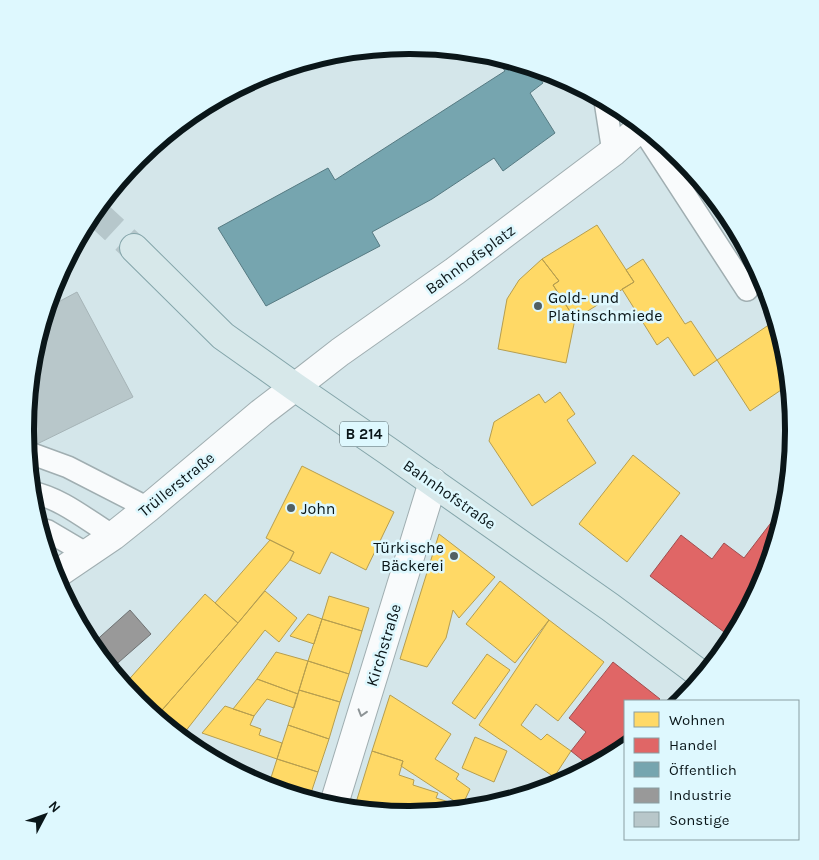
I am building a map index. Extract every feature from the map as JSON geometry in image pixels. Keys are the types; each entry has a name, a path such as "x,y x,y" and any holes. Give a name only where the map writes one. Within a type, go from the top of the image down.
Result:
{"main road":[{"name":"Bahnhofstraße","path":"134,248 223,336 631,622 697,672"}],"street":[{"name":"Bahnhofsplatz","path":"295,386 455,271 613,152 637,131"},
{"name":"Trüllerstraße","path":"61,570 113,536 295,386"},
{"name":"Kirchstraße","path":"336,799 433,482"}],"lane":[{"path":"607,111 613,152"},
{"path":"653,144 747,290"},
{"path":"35,455 68,467 148,508"},
{"path":"39,494 66,507 113,536"},
{"path":"48,531 87,554"}],"building: Wohnen":[{"path":"706,199 722,221 733,240"},
{"path":"597,225 634,282 575,319 553,285 559,281 542,259"},
{"path":"542,259 559,281 553,285 575,319 566,363 498,349 507,299 519,280"},
{"path":"643,259 685,324 691,321 717,360 694,376 668,337 657,345 622,289 634,282 626,270"},
{"path":"769,324 778,357 783,389 750,411 717,360"},
{"path":"560,392 575,414 567,420 596,463 532,506 489,441 494,422 539,394 545,403"},
{"path":"633,455 680,493 627,562 579,524"},
{"path":"302,466 394,512 366,570 331,552 320,574 290,560 294,552 266,538"},
{"path":"439,534 495,577 459,618 453,610 446,638 427,667 400,659"},
{"path":"270,540 294,552 290,560 238,623 215,603"},
{"path":"500,581 549,620 515,663 466,624"},
{"path":"265,591 297,618 279,642 265,630 186,731 161,712"},
{"path":"205,594 238,623 161,712 129,680"},
{"path":"329,596 369,608 362,631 322,619"},
{"path":"308,614 322,619 314,644 290,636"},
{"path":"322,619 362,631 349,674 308,661"},
{"path":"549,620 604,662 558,721 536,704 521,725 541,740 547,734 571,751 554,776 479,725"},
{"path":"276,652 308,661 298,694 257,679"},
{"path":"487,654 510,670 475,719 452,703"},
{"path":"308,661 349,674 340,702 299,690"},
{"path":"257,679 298,694 294,708 267,699 254,716 233,709"},
{"path":"299,690 340,702 329,739 288,725"},
{"path":"390,695 451,734 435,759 459,774 456,779 470,789 464,802 458,803 401,766 403,761 372,751"},
{"path":"225,706 254,716 250,725 261,729 259,735 282,743 277,759 202,733"},
{"path":"288,725 329,739 318,772 277,759"},
{"path":"475,737 507,751 494,782 462,768"},
{"path":"372,751 403,761 399,775 414,780 413,785 438,793 436,798 454,803 410,806 356,802"},
{"path":"277,759 318,772 311,793 271,779"}],"building: Handel":[{"path":"774,519 757,574 726,633 650,576 681,535 712,559 724,543 744,558"},
{"path":"613,662 660,699 624,700 624,738 585,762 571,751 586,732 569,718"}],"building: Öffentlich":[{"path":"501,65 539,78 543,83 530,93 555,133 503,171 494,158 432,199 372,232 380,246 266,306 218,228 328,168 335,180 505,71"}],"building: Industrie":[{"path":"130,610 151,634 116,665 97,639"}],"building: Sonstige":[{"path":"77,292 133,397 35,445 37,381 41,357 56,303"}],"tunnel":[{"path":"100,217 134,248"}],"place":[{"name":"Gold- und Platinschmiede","path":"538,306"},
{"name":"John","path":"291,508"},
{"name":"Türkische Bäckerei","path":"454,556"}]}
